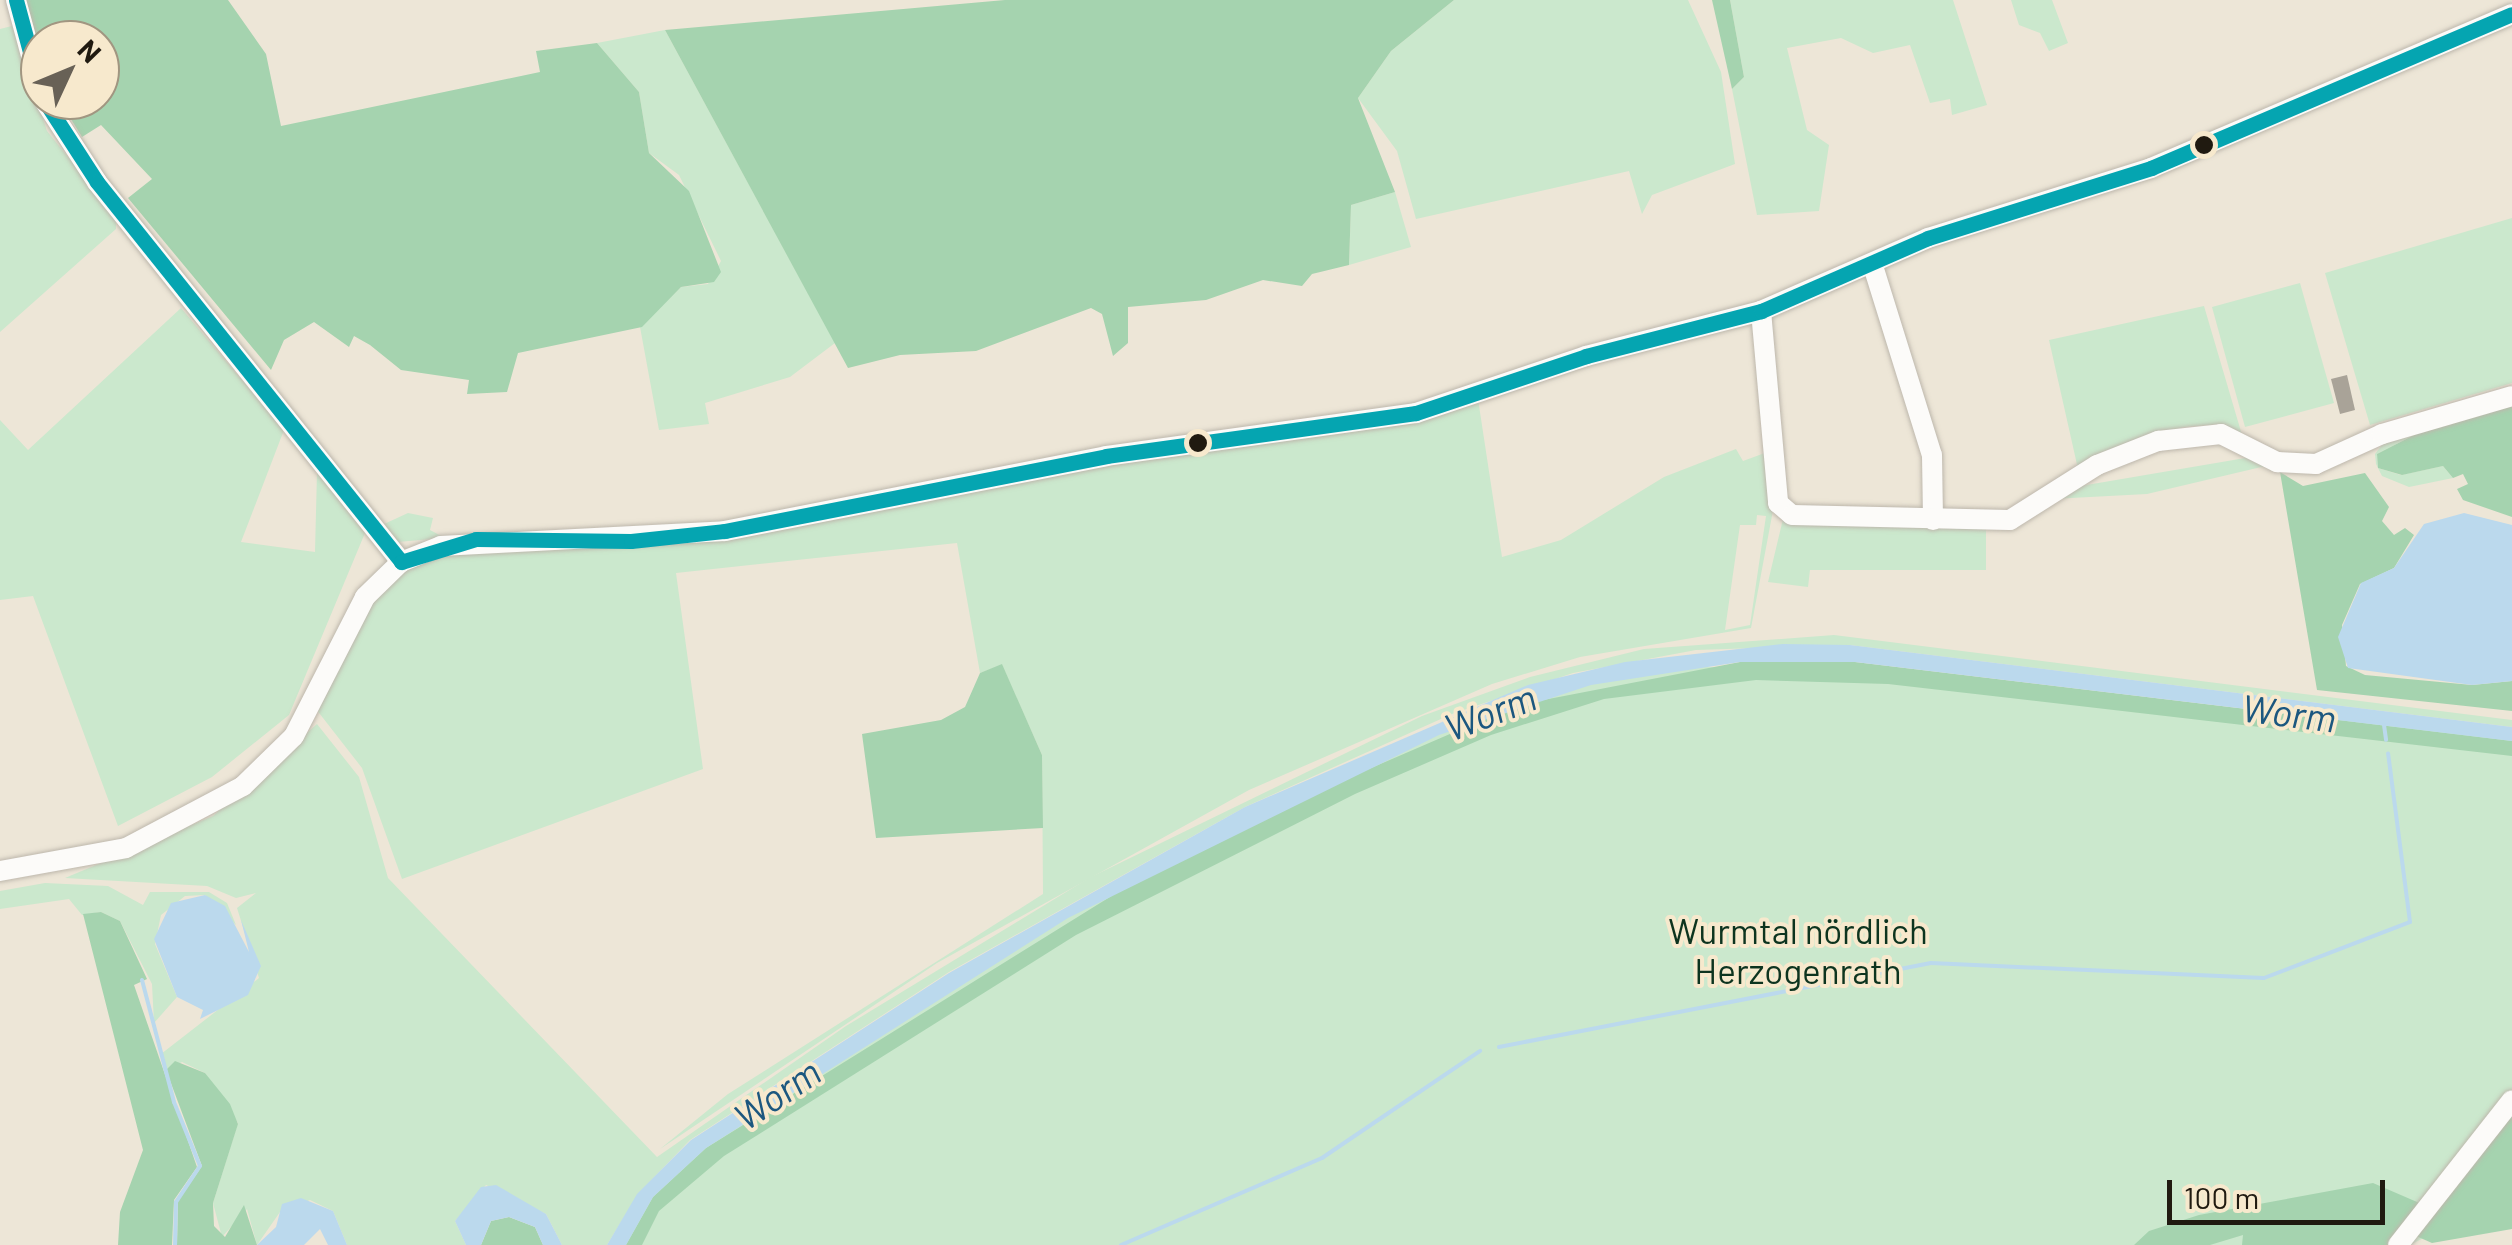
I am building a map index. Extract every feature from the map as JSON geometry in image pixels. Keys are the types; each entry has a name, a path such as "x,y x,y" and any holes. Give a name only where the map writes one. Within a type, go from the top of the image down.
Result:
{"street":[{"path":"0,871 102,856 202,813 277,755 306,714 348,622 401,562 476,539 631,541 725,532 1106,456 1400,416 1586,356 1761,311 1873,266 1928,238 2151,168 2512,14"},
{"path":"57,120 97,182 401,562"},
{"path":"1873,266 1932,455 1933,520"},
{"path":"1761,311 1780,507 1792,515 1933,520 2020,517 2097,465 2158,442 2221,434 2277,462 2316,464 2382,434 2512,396"},
{"path":"2398,1245 2512,1100"}],"green space":[{"path":"26,0 228,0 266,54 281,126 540,72 536,51 597,43 639,92 649,153 689,191 721,272 714,282 681,287 642,327 518,353 507,392 467,394 469,380 401,370 354,336 349,347 314,322 284,340 271,370 128,198 152,179 101,125 82,137 71,120 120,120 120,20 32,20"},
{"path":"1005,0 1454,0 1391,51 1358,98 1395,192 1351,205 1349,265 1312,274 1302,286 1263,280 1206,300 1128,307 1128,343 1113,356 1102,314 1091,308 976,351 900,355 848,368 665,30"},
{"path":"1454,0 1688,0 1721,72 1735,164 1652,195 1642,214 1629,171 1416,219 1397,151 1358,98 1391,51"},
{"path":"1712,0 1730,0 1744,77 1732,89"},
{"path":"1730,0 1953,0 1987,105 1952,115 1950,99 1930,103 1910,45 1873,53 1841,38 1787,48 1807,130 1829,145 1819,211 1757,215 1732,89 1744,77"},
{"path":"2011,0 2052,0 2068,43 2049,51 2040,33 2019,25"},
{"path":"12,26 20,50 20,120 43,120 47,131 116,217 116,229 0,332 0,29"},
{"path":"665,30 835,343 790,377 705,403 709,424 659,430 640,327 681,287 708,284 721,261 679,175 649,153 639,92 597,43"},
{"path":"1395,192 1411,247 1349,265 1351,205"},
{"path":"2512,218 2512,383 2370,425 2325,273"},
{"path":"2300,283 2334,403 2245,427 2212,307"},
{"path":"2204,306 2242,435 2224,424 2183,427 2078,469 2049,340"},
{"path":"181,308 284,430 241,542 315,552 317,472 365,533 289,715 212,777 118,826 33,596 0,600 0,420 28,450"},
{"path":"1478,399 1502,557 1561,540 1664,477 1736,449 1743,461 1773,450 1774,505 1751,628 1580,657 1492,684 1249,790 937,963 660,1149 728,1094 1043,894 1042,755 1002,665 980,673 957,543 676,573 703,769 402,879 362,768 316,709 357,621 400,573 444,552 674,545","holes":["1757,515 1766,516 1750,625 1725,630 1740,525 1756,525"]},
{"path":"2512,405 2512,517 2463,500 2457,489 2468,484 2463,474 2453,478 2443,466 2402,475 2378,468 2377,454 2416,434"},
{"path":"2416,434 2377,454 2378,468 2375,454 2385,441"},
{"path":"2257,456 2274,464 2147,494 2052,499 2069,488"},
{"path":"2443,466 2453,478 2409,487 2382,476 2378,468 2401,475"},
{"path":"2280,472 2303,486 2365,473 2389,507 2382,521 2394,535 2405,528 2414,535 2394,568 2360,584 2342,625 2346,666 2365,675 2472,685 2512,681 2512,711 2317,690"},
{"path":"408,513 433,518 430,530 445,538 397,542 382,525"},
{"path":"1783,519 1986,529 1986,570 1810,570 1808,587 1768,582"},
{"path":"1834,635 2512,720 2512,727 1850,645 1696,650 1573,673 1452,714 1245,807 949,972 690,1140 638,1194 607,1245 562,1245 546,1214 486,1185 455,1221 466,1245 347,1245 333,1211 310,1200 280,1212 257,1245 247,1209 222,1237 213,1203 238,1123 205,1073 182,1062 166,1070 161,1054 259,978 237,908 256,893 236,898 207,886 65,878 213,816 317,724 359,777 388,878 657,1157 846,1026 1089,878 1422,716 1530,677 1644,649"},
{"path":"1740,662 1855,662 2512,741 2512,756 1888,684 1756,680 1604,699 1491,735 1355,794 1076,935 724,1156 659,1211 642,1245 626,1245 653,1197 706,1148 1134,882 1274,810 1517,705"},
{"name":"Wurmtal nördlich Herzogenrath","path":"1659,663 2512,730 2512,1117 2433,1233 2410,1245 616,1245 669,1167 1090,897 1427,731"},
{"path":"1002,664 1042,755 1043,828 876,838 862,734 941,720 965,707 980,673"},
{"path":"45,883 108,886 143,905 150,892 209,892 227,903 236,925 205,895 185,896 161,915 155,944 177,997 154,1023 152,984 120,921 101,912 82,915 69,899 0,909 0,891"},
{"path":"101,912 120,921 147,979 134,985 197,1167 174,1200 172,1245 118,1245 120,1212 143,1150 83,914"},
{"path":"175,1061 205,1073 230,1104 238,1124 213,1203 214,1226 225,1237 244,1205 257,1245 177,1245 178,1201 202,1166 166,1070"},
{"path":"2512,1105 2512,1229 2432,1243 2416,1236"},
{"path":"2373,1183 2424,1205 2389,1245 2242,1245 2243,1235 2210,1245 2134,1245 2149,1231 2199,1215"},
{"path":"509,1217 535,1227 543,1245 481,1245 491,1221"}],"water":[{"path":"2464,513 2512,525 2512,681 2472,685 2348,668 2338,637 2361,583 2394,568 2424,524"},
{"name":"Worm","path":"1783,644 1850,645 2512,727 2512,741 1855,662 1740,662 1591,685 1439,735 1068,918 706,1148 653,1197 626,1245 607,1245 637,1194 691,1140 949,973 1245,807 1528,685 1625,662"},
{"path":"205,895 225,906 249,952 241,920 261,966 248,995 200,1019 203,1010 177,997 154,939 171,903"},
{"path":"496,1185 546,1214 562,1245 543,1245 535,1227 509,1217 491,1221 481,1245 466,1245 455,1221 481,1187"},
{"path":"301,1198 333,1211 347,1245 328,1245 320,1229 304,1245 257,1245 276,1227 282,1204"}],"building":[{"path":"2347,375 2355,410 2340,414 2331,379"}],"waterway":[{"path":"2384,725 2386,740"},
{"path":"1499,1047 1931,963 2264,978 2410,922 2388,753"},
{"path":"142,980 174,1102 200,1166 176,1202 175,1245"},
{"path":"1121,1245 1322,1158 1480,1051"}],"transit line":[{"path":"16,0 21,20"},
{"path":"401,562 476,539 631,541 725,531 1106,456 1416,413 1586,356 1761,311 1928,238 2151,168 2512,14"},
{"path":"57,120 97,182 401,562"}]}
